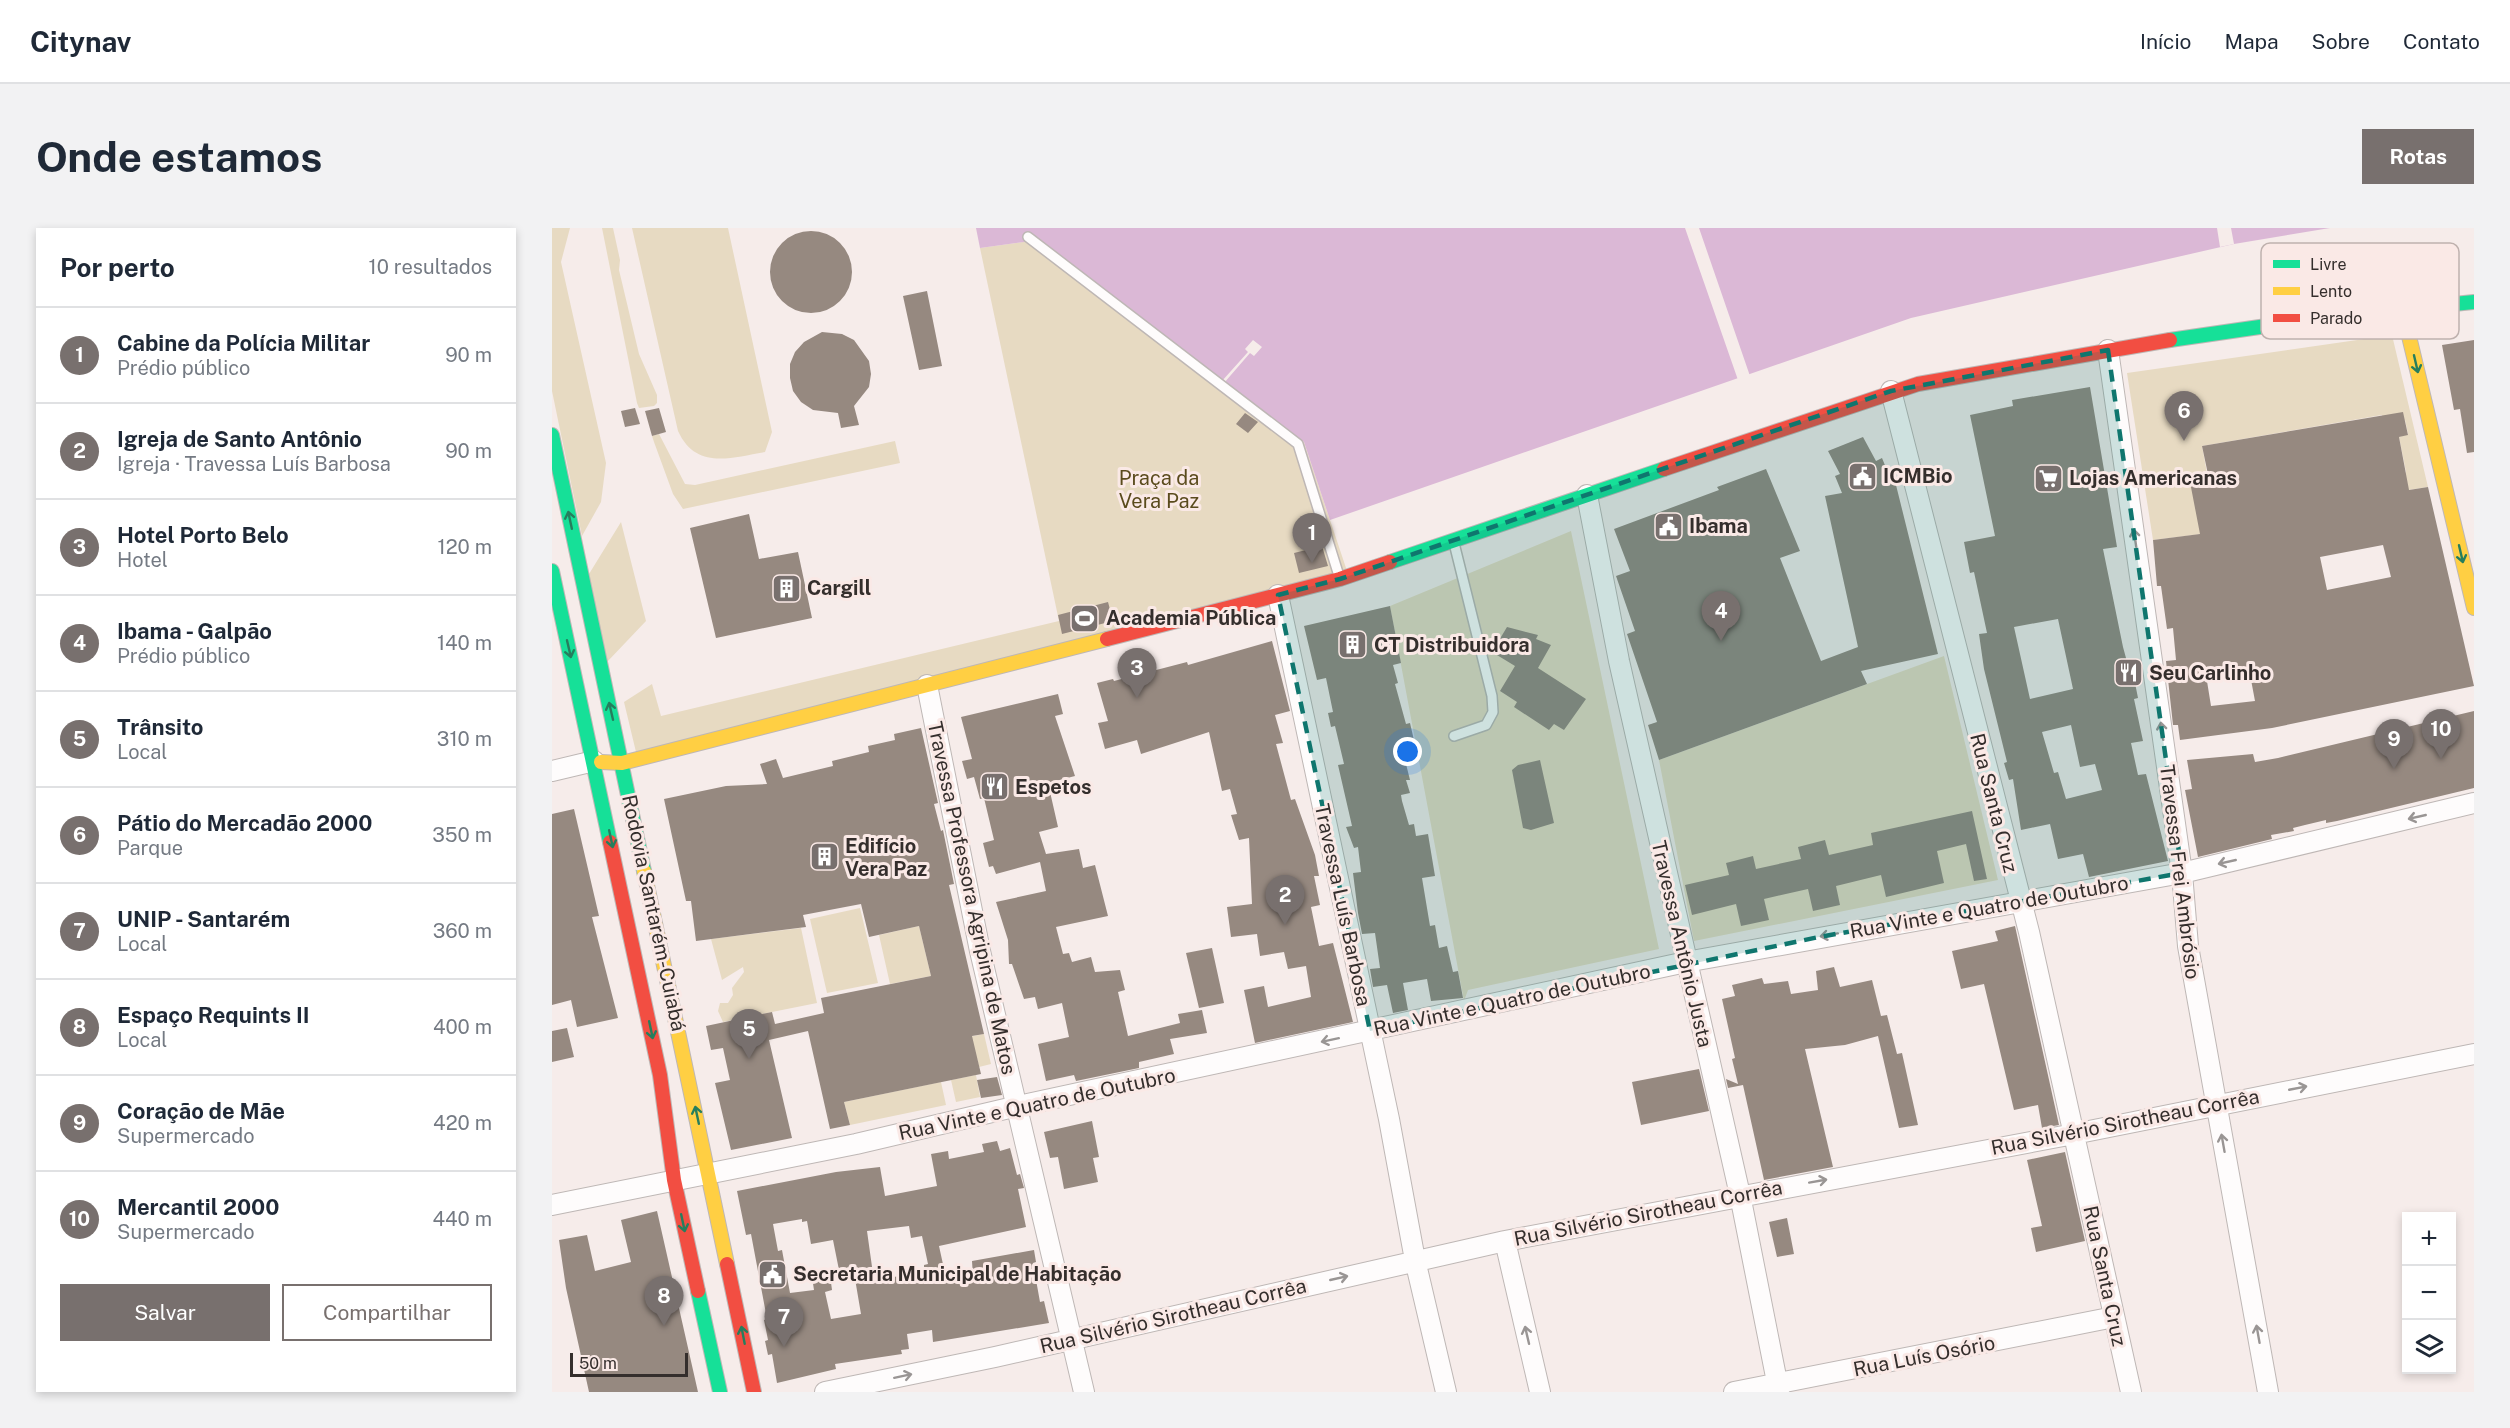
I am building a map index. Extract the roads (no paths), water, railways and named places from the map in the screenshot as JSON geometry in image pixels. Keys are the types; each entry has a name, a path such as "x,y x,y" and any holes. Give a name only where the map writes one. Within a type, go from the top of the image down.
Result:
{"main road":[{"path":"2459,303 2474,302"},
{"path":"594,761 622,763 1278,595 1341,583 1453,540 1891,391 2108,350 2261,328"},
{"path":"2410,339 2474,608"},
{"name":"Rodovia Santarém-Cuiabá","path":"552,435 754,1392"},
{"name":"Rodovia Santarém-Cuiabá","path":"552,572 660,1075 674,1180 720,1392"},
{"path":"556,592 584,585"}],"street":[{"name":"Travessa Frei Ambrósio","path":"2108,350 2182,873 2188,946 2268,1392"},
{"name":"Rua Santa Cruz","path":"1891,391 2019,902 2074,1134 2131,1392"},
{"name":"Travessa Antônio Justa","path":"1587,495 1619,661 1740,1195 1778,1388"},
{"name":"Travessa Luís Barbosa","path":"1278,595 1370,1031 1415,1260 1446,1392"},
{"name":"Travessa Professora Agripina de Matos","path":"927,685 980,951 1083,1392"},
{"path":"552,771 594,761"},
{"name":"Rua Vinte e Quatro de Outubro","path":"552,1205 856,1144 1018,1106 1686,962 2182,873 2474,803"},
{"name":"Rua Silvério Sirotheau Corrêa","path":"825,1392 1071,1340 1505,1241 2074,1134 2216,1103 2474,1054"},
{"path":"1505,1241 1540,1392"},
{"name":"Rua Luís Osório","path":"1734,1392 1778,1388 2114,1317"}],"lane":[{"path":"1028,237 1298,444 1341,583"},
{"path":"1453,540 1492,696 1493,712 1486,725 1454,736"}],"place":[{"name":"Pátio do Mercadão 2000","path":"2184,441"},
{"name":"ICMBio","path":"1862,476"},
{"name":"Lojas Americanas","path":"2048,478"},
{"name":"Ibama","path":"1668,526"},
{"name":"Cabine da Polícia Militar","path":"1312,563"},
{"name":"Cargill","path":"786,588"},
{"name":"Academia Pública","path":"1085,618"},
{"name":"Ibama - Galpão","path":"1721,641"},
{"name":"CT Distribuidora","path":"1353,645"},
{"name":"Seu Carlinho","path":"2128,673"},
{"name":"Hotel Porto Belo","path":"1137,698"},
{"name":"Mercantil 2000","path":"2441,759"},
{"name":"Coração de Mãe","path":"2394,769"},
{"name":"Espetos","path":"994,787"},
{"name":"Edifício Vera Paz","path":"824,857"},
{"name":"Igreja de Santo Antônio","path":"1285,925"},
{"name":"Trânsito","path":"749,1059"},
{"name":"Secretaria Municipal de Habitação","path":"772,1274"},
{"name":"Espaço Requints II","path":"664,1326"},
{"name":"UNIP - Santarém","path":"784,1347"}],"park label":[{"name":"Praça da Vera Paz","path":"1159,490"}]}
